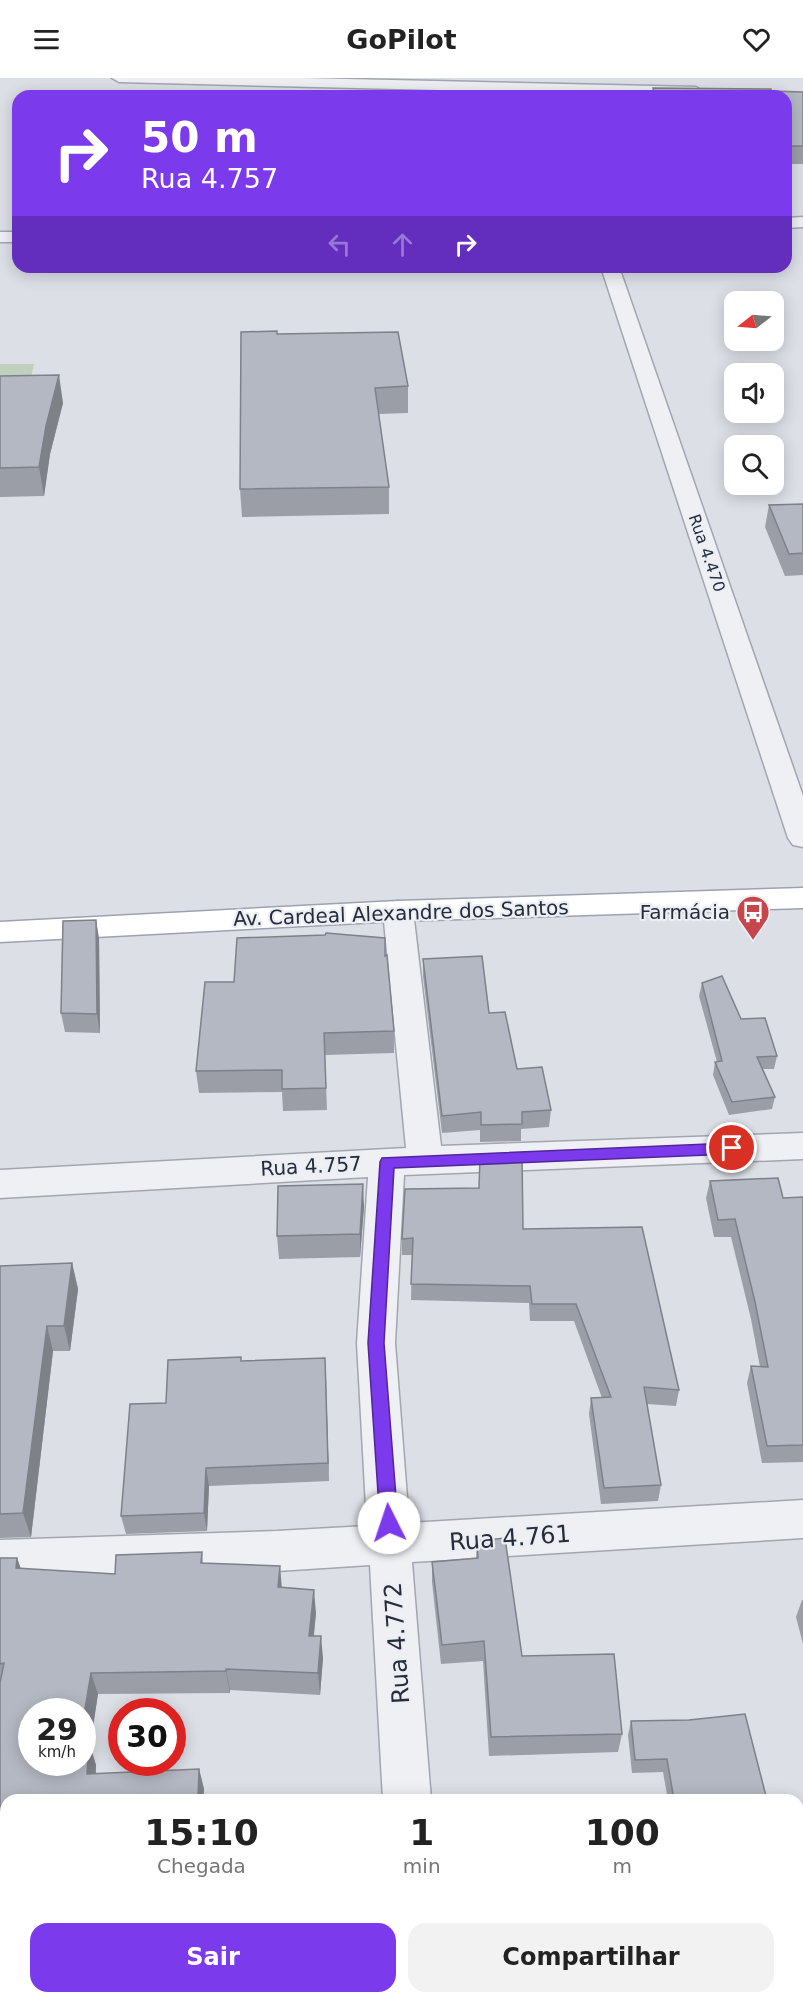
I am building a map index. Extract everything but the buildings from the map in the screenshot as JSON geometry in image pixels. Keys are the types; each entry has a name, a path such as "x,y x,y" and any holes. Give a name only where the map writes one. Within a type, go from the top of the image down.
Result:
{"main road":[{"name":"Av. Cardeal Alexandre dos Santos","path":"0,932 399,911 803,898"}],"street":[{"path":"119,78 623,90"},
{"name":"Rua 4.470","path":"612,273 803,838"},
{"name":"Rua 4.772","path":"399,911 406,1161 376,1343 407,1794"},
{"name":"Rua 4.757","path":"0,1184 406,1161 803,1146"},
{"name":"Rua 4.761","path":"0,1560 391,1545 803,1519"}],"green space":[{"path":"0,364 34,364 26,399 0,400"}],"place":[{"name":"Farmácia","path":"753,941"}],"route":[{"path":"389,1523 376,1343 387,1162 732,1148"}]}
